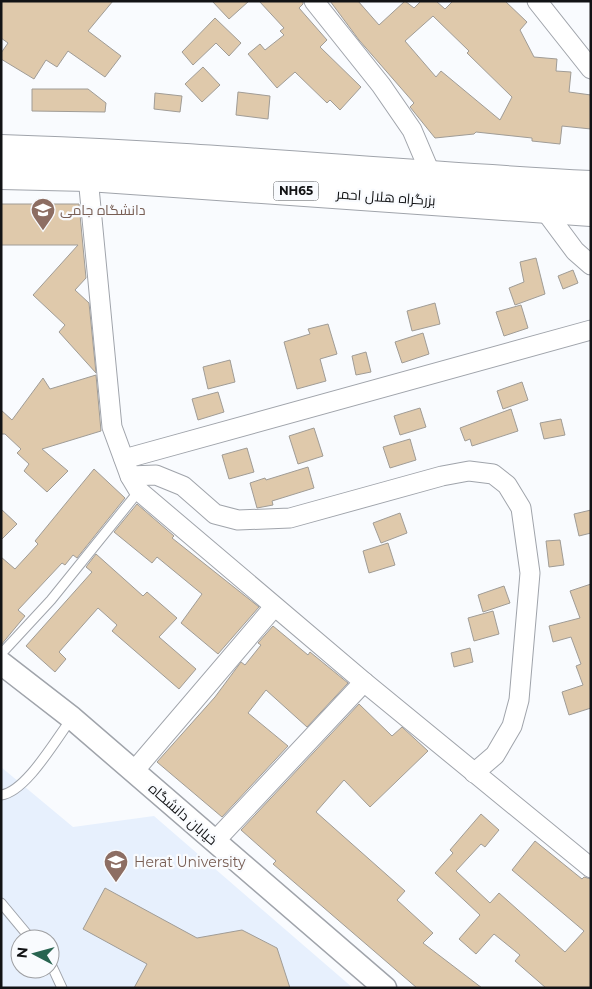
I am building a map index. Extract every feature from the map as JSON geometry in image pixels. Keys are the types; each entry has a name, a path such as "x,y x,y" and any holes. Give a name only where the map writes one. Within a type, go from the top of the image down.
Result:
{"highway":[{"name":"بزرگراه هلال احمر","path":"1,149 109,152 432,177 591,185"},
{"name":"بزرگراه هلال احمر","path":"1,175 88,177 591,212"}],"street":[{"path":"314,1 381,85 412,130 432,177"},
{"path":"537,1 591,69"},
{"path":"88,177 112,427 131,475 274,607 591,868"},
{"path":"543,208 575,251 591,265"},
{"path":"131,475 591,330"},
{"path":"131,475 156,475 183,486 215,514 238,520 290,518 442,476 469,471 493,474 507,485 520,508 530,573 519,700 512,726 504,740 494,755 474,773"},
{"path":"134,771 274,607"},
{"name":"خیابان دانشگاه","path":"1,663 72,718 385,988"},
{"path":"215,841 364,682"}],"lane":[{"path":"1,654 51,600 131,475"},
{"path":"1,795 10,793 22,785 72,718"},
{"path":"1,903 23,929"}],"shaded area":[{"name":"Herat University","path":"1,767 73,827 154,816 353,988 1,988"}],"building":[{"path":"1,1 113,1 88,31 121,56 105,77 68,51 57,67 46,60 34,79 1,59 1,53 8,43 1,38"},
{"path":"212,1 249,1 229,19"},
{"path":"259,1 303,1 299,8 327,40 320,47 361,87 340,110 330,100 327,103 295,72 277,88 248,54 260,44 265,50 284,35 280,31 284,28"},
{"path":"330,1 358,1 379,25 405,1 414,8 421,1 436,1 445,9 453,1 505,1 527,22 520,30 534,57 557,59 556,71 571,72 569,92 591,95 591,129 562,126 560,144 532,141 532,138 476,132 474,134 435,138 410,107 414,103 359,40","holes":["433,16 469,51 467,53 512,97 500,120 441,71 436,77 405,41"]},
{"path":"215,18 241,43 229,56 216,43 193,65 182,52"},
{"path":"203,67 220,85 202,102 185,84"},
{"path":"32,89 88,89 106,103 105,112 32,111"},
{"path":"238,92 270,96 268,119 236,115"},
{"path":"155,93 182,96 180,112 154,109"},
{"path":"1,204 79,204 86,278 75,290 89,303 96,373 59,332 65,325 33,295 78,245 1,245"},
{"path":"536,258 545,294 515,305 509,288 524,282 520,262"},
{"path":"573,270 578,283 563,289 558,276"},
{"path":"435,303 440,324 412,331 407,311"},
{"path":"521,305 528,328 504,336 496,312"},
{"path":"328,324 337,354 320,359 326,381 297,389 284,342 310,334 308,329"},
{"path":"423,333 429,354 402,363 395,342"},
{"path":"366,352 371,372 356,375 352,356"},
{"path":"230,360 235,382 208,389 203,367"},
{"path":"96,375 101,431 42,449 68,471 47,492 24,471 29,464 17,453 21,449 5,434 1,434 1,410 12,420 43,378 50,389"},
{"path":"522,382 528,400 503,409 497,391"},
{"path":"218,392 224,412 198,420 192,399"},
{"path":"420,408 426,427 400,435 394,416"},
{"path":"511,409 518,431 472,446 470,439 465,441 460,428"},
{"path":"561,419 565,435 544,439 540,423"},
{"path":"314,428 323,456 298,464 289,436"},
{"path":"410,439 416,460 390,468 383,447"},
{"path":"247,448 254,472 229,479 222,455"},
{"path":"308,467 314,488 272,501 273,505 257,508 250,483"},
{"path":"94,469 125,498 77,558 73,555 65,565 62,563 18,610 25,616 1,645 1,557 15,569 38,544 35,541"},
{"path":"137,504 174,536 172,538 259,607 218,654 181,623 202,594 157,557 152,563 114,532"},
{"path":"1,509 17,524 1,540"},
{"path":"591,510 591,533 579,536 574,514"},
{"path":"400,513 407,533 381,543 373,523"},
{"path":"560,540 564,565 549,567 546,541"},
{"path":"388,543 395,565 369,573 363,551"},
{"path":"96,554 143,596 147,592 177,618 159,637 196,669 179,689 112,631 117,625 98,608 59,652 66,659 55,672 26,646 92,572 86,567"},
{"path":"591,584 591,708 569,715 562,692 583,685 576,666 581,664 571,637 553,642 549,626 580,618 570,591"},
{"path":"504,586 510,603 483,612 478,595"},
{"path":"493,611 499,634 474,641 468,618"},
{"path":"273,626 308,655 310,652 348,683 307,727 266,690 248,713 288,746 222,817 157,762 215,697 241,662 245,665 261,645 258,643"},
{"path":"470,648 473,662 454,667 451,653"},
{"path":"359,704 392,736 402,727 428,751 370,807 344,780 316,812 405,891 397,900 433,933 423,943 482,988 417,988 273,864 276,861 241,830"},
{"path":"481,814 499,830 485,847 481,844 456,871 490,903 499,893 565,952 584,931 512,870 535,841 582,879 584,877 591,879 591,988 546,988 515,961 520,955 494,934 476,954 459,939 480,915 435,873 453,853 450,850"},
{"path":"105,888 197,938 242,930 277,948 290,988 134,988 147,964 83,929"}],"place":[{"name":"دانشگاه جامی","path":"43,231"},
{"name":"Herat University","path":"116,883"}]}
